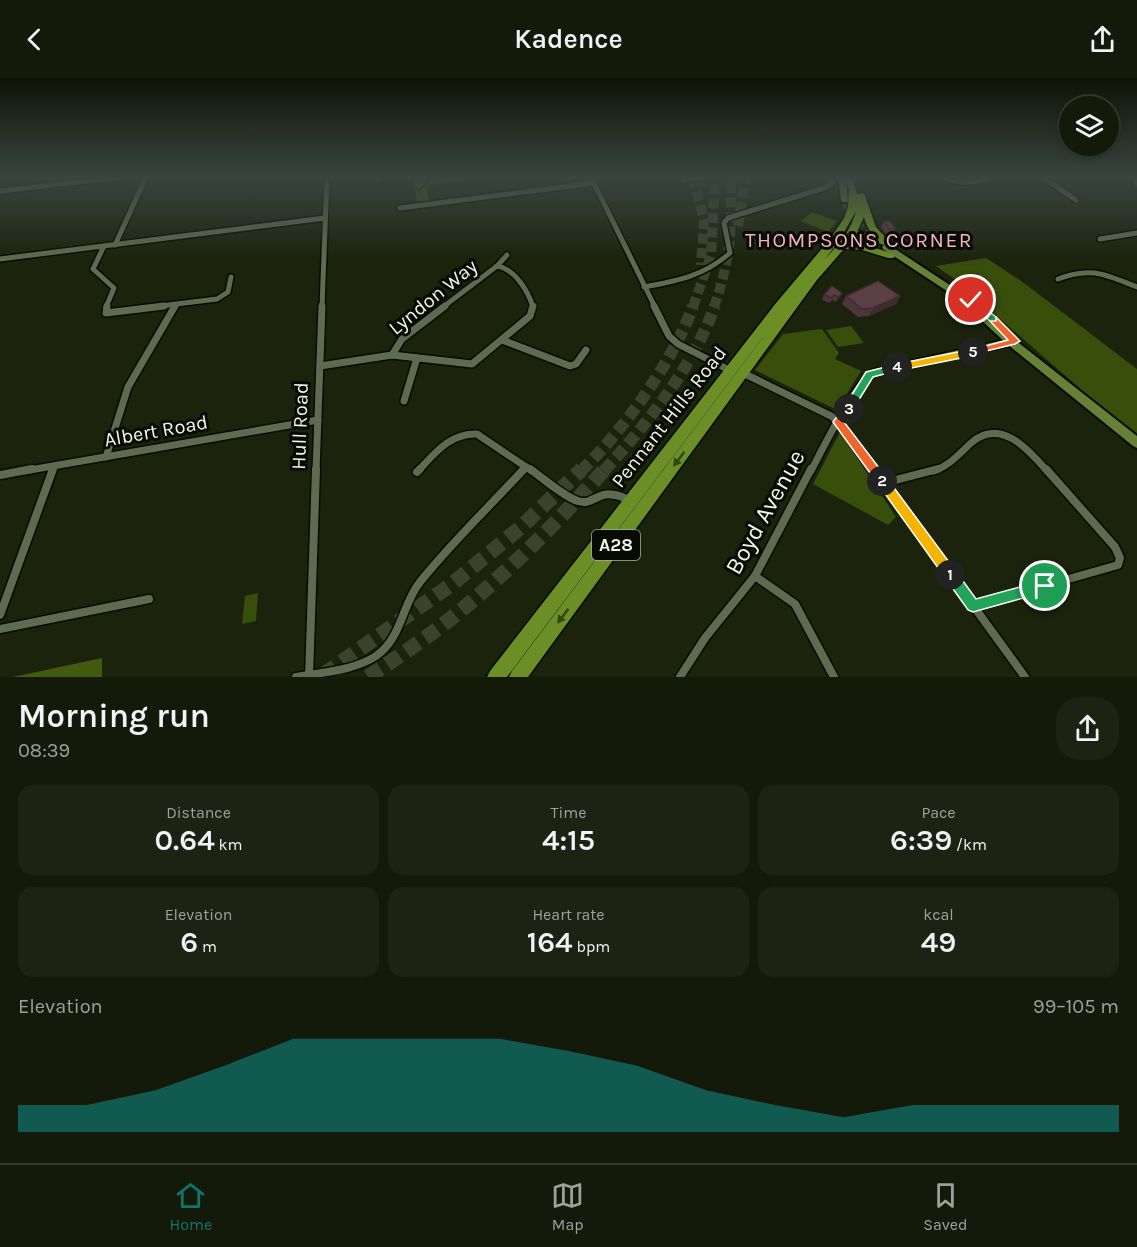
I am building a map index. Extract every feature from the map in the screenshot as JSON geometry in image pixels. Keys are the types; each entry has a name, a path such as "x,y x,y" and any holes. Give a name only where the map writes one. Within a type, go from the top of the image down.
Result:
{"highway":[{"name":"Pennant Hills Road","path":"496,677 631,501 813,278 838,244 853,205"},
{"path":"862,205 853,232 845,232 838,244 887,248"},
{"path":"864,205 871,228 887,248"},
{"name":"Pennant Hills Road","path":"518,677 737,371"}],"main road":[{"path":"853,232 887,248 959,295 1137,443"}],"street":[{"path":"115,245 132,205"},
{"name":"Hull Road","path":"309,675 326,205"},
{"path":"400,208 421,205"},
{"path":"604,205 669,336 678,344 831,416 838,422 1025,677"},
{"path":"644,287 693,278 715,268 730,253 730,245 723,223 728,218 770,205"},
{"path":"0,259 325,218"},
{"path":"1100,239 1137,233"},
{"path":"104,246 93,269 114,288 106,313 175,305 224,296 228,292 231,277"},
{"name":"Lyndon Way","path":"320,366 392,355 472,364 534,310 530,299 507,268 507,256 402,339 392,355"},
{"name":"Lyndon Way","path":"497,266 507,268"},
{"path":"1058,279 1075,271 1084,270 1137,287"},
{"path":"106,457 128,387 175,305"},
{"path":"502,340 570,366 576,364 586,350"},
{"name":"Boyd Avenue","path":"680,677 705,638 755,576 838,422 843,419 864,381 874,372 1013,342"},
{"path":"404,401 417,358"},
{"name":"Albert Road","path":"0,475 318,420"},
{"path":"417,472 456,435 465,432 477,434 577,501 590,501 602,493 611,491 631,501"},
{"path":"884,483 944,468 955,461 974,440 1000,433 1014,438 1027,448 1115,547 1120,558 1118,565 973,606"},
{"path":"0,615 54,466"},
{"path":"296,677 366,663 382,652 393,638 408,600 419,583 526,467"},
{"path":"755,576 795,604 834,677"},
{"path":"0,629 149,599"}],"green space":[{"path":"812,212 837,221 828,232 801,221"},
{"path":"986,258 1020,280 1137,369 1137,434 1100,406 953,278 936,266"},
{"path":"851,326 864,343 838,347 826,330"},
{"path":"822,329 839,353 835,359 861,371 837,410 755,370 783,334"},
{"path":"840,432 896,517 888,525 813,484"},
{"path":"258,593 256,621 242,624 245,596"},
{"path":"102,658 102,677 13,677"}],"building":[{"path":"884,221 890,222 895,228 889,229"},
{"path":"878,281 900,296 873,308 862,309 846,296"},
{"path":"832,286 842,293 839,297 834,295 832,298 824,295"}],"tunnel":[{"path":"700,205 704,221 701,265"},
{"path":"693,307 711,255 714,205"},
{"path":"714,307 727,259 731,205"},
{"path":"738,226 741,205"},
{"path":"847,205 861,227 886,247"},
{"path":"581,471 614,436 646,394 673,349 693,306"},
{"path":"604,471 653,414 667,394 694,352 715,306"},
{"path":"323,675 452,584 520,528 582,469"},
{"path":"368,677 429,635 484,591 537,541 605,469"}],"district":[{"name":"THOMPSONS CORNER","path":"859,240"}],"route":[{"path":"971,300 1015,341 980,351 869,374 843,419 838,422 973,606 1045,586"}]}
